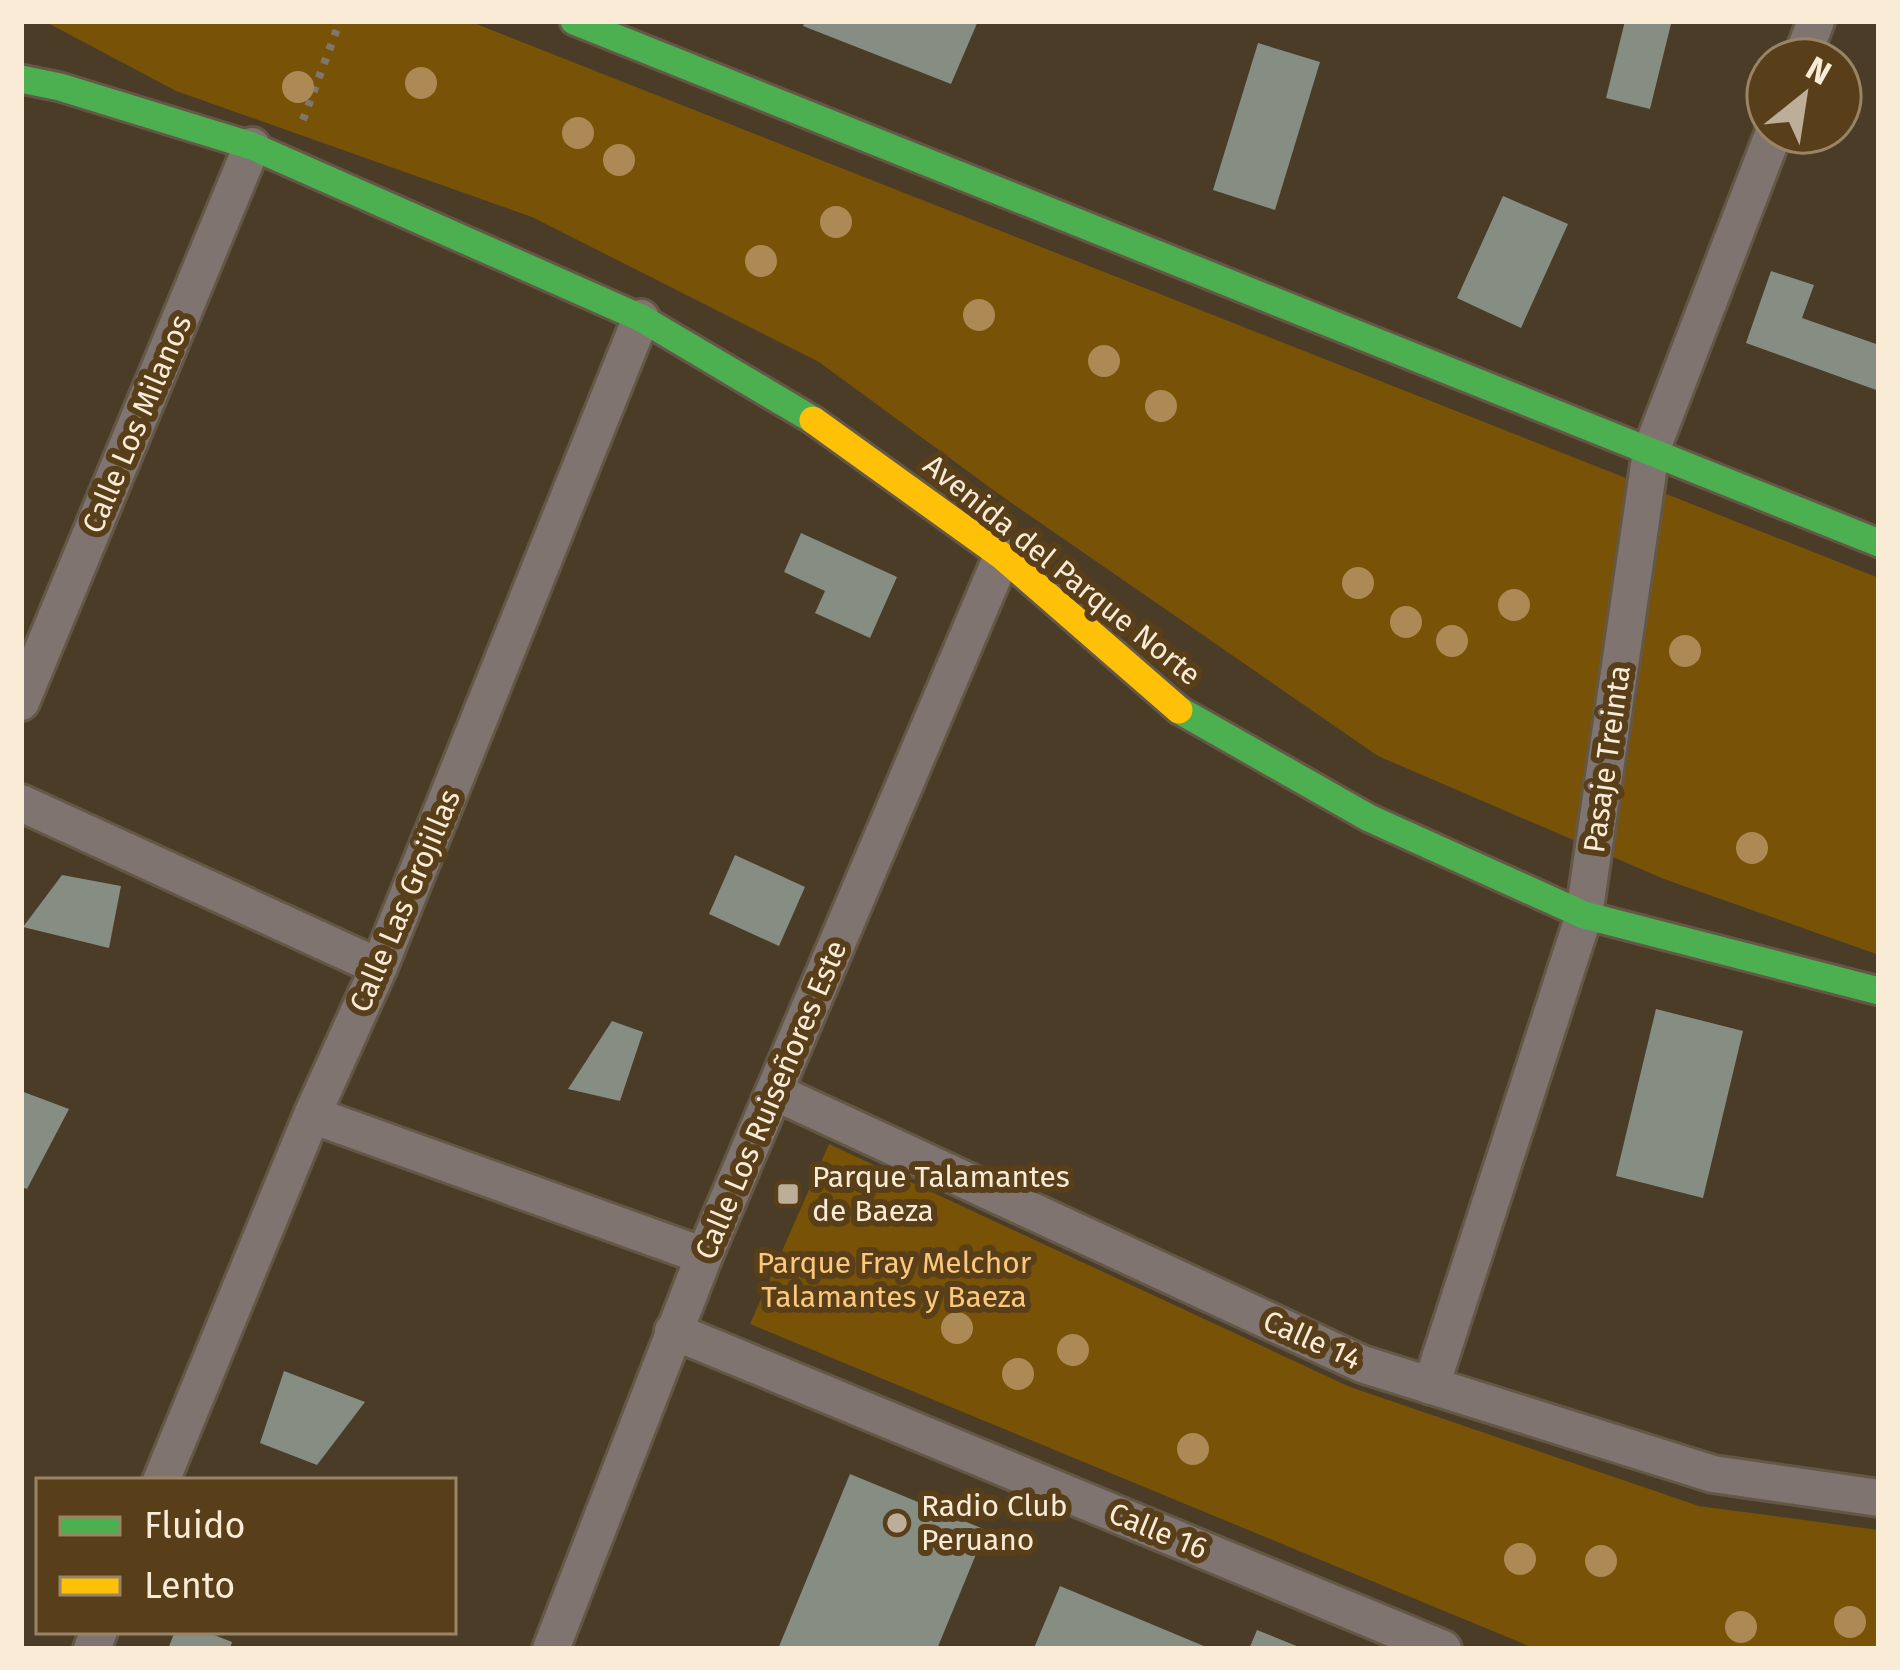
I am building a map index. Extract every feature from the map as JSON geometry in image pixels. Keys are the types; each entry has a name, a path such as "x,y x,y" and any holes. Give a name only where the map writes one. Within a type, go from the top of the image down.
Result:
{"main road":[{"path":"574,21 1879,543"},
{"path":"21,65 60,87"},
{"name":"Avenida del Parque Norte","path":"21,79 252,146 641,318 831,430 1002,556 1184,713 1370,818 1584,915 1879,991"}],"street":[{"name":"Calle Los Milanos","path":"21,702 252,146"},
{"name":"Pasaje Treinta","path":"1431,1386 1584,915 1652,451 1765,156"},
{"name":"Calle Las Grojillas","path":"162,1478 312,1115 379,967 641,318"},
{"name":"Calle Los Ruiseñores Este","path":"551,1649 673,1331 1002,556"},
{"path":"21,802 379,967"},
{"name":"Calle 14","path":"775,1092 1362,1364 1713,1474 1879,1498"},
{"path":"312,1115 704,1256"},
{"name":"Calle 16","path":"673,1331 1443,1649"}],"path":[{"path":"288,161 340,21"}],"green space":[{"path":"44,21 469,21 1879,578 1879,955 1664,879 1378,756 1000,495 819,362 532,217 176,91"},
{"name":"Parque Fray Melchor Talamantes y Baeza","path":"829,1144 1350,1387 1699,1506 1879,1530 1879,1649 1536,1649 750,1324"}],"building":[{"path":"805,21 978,21 951,84 803,26"},
{"path":"1625,21 1671,24 1650,109 1606,98"},
{"path":"1258,43 1320,62 1275,210 1213,190"},
{"path":"1503,196 1568,224 1521,328 1457,298"},
{"path":"1771,271 1814,285 1802,318 1879,345 1879,391 1746,343"},
{"path":"801,533 897,577 870,638 815,613 825,591 784,572"},
{"path":"735,855 805,887 779,946 709,914"},
{"path":"62,875 121,886 109,948 23,927"},
{"path":"1656,1009 1743,1031 1703,1198 1616,1176"},
{"path":"612,1021 643,1032 620,1101 568,1089"},
{"path":"21,1091 69,1109 27,1189 21,1187"},
{"path":"284,1371 365,1402 317,1465 260,1443"},
{"path":"850,1474 986,1530 937,1649 778,1649"},
{"path":"1060,1586 1211,1649 1034,1648"},
{"path":"1257,1630 1304,1649 1249,1649"},
{"path":"174,1634 212,1634 232,1642 230,1649 168,1649"}],"traffic: fast":[{"path":"574,21 1879,543"},
{"path":"21,79 252,146 641,318 813,420"},
{"path":"1179,710 1369,818 1584,915 1879,991"}],"traffic: slow":[{"path":"813,420 1002,556 1179,710"}],"place":[{"name":"Parque Talamantes de Baeza","path":"788,1194"},
{"name":"Radio Club Peruano","path":"897,1523"}]}
